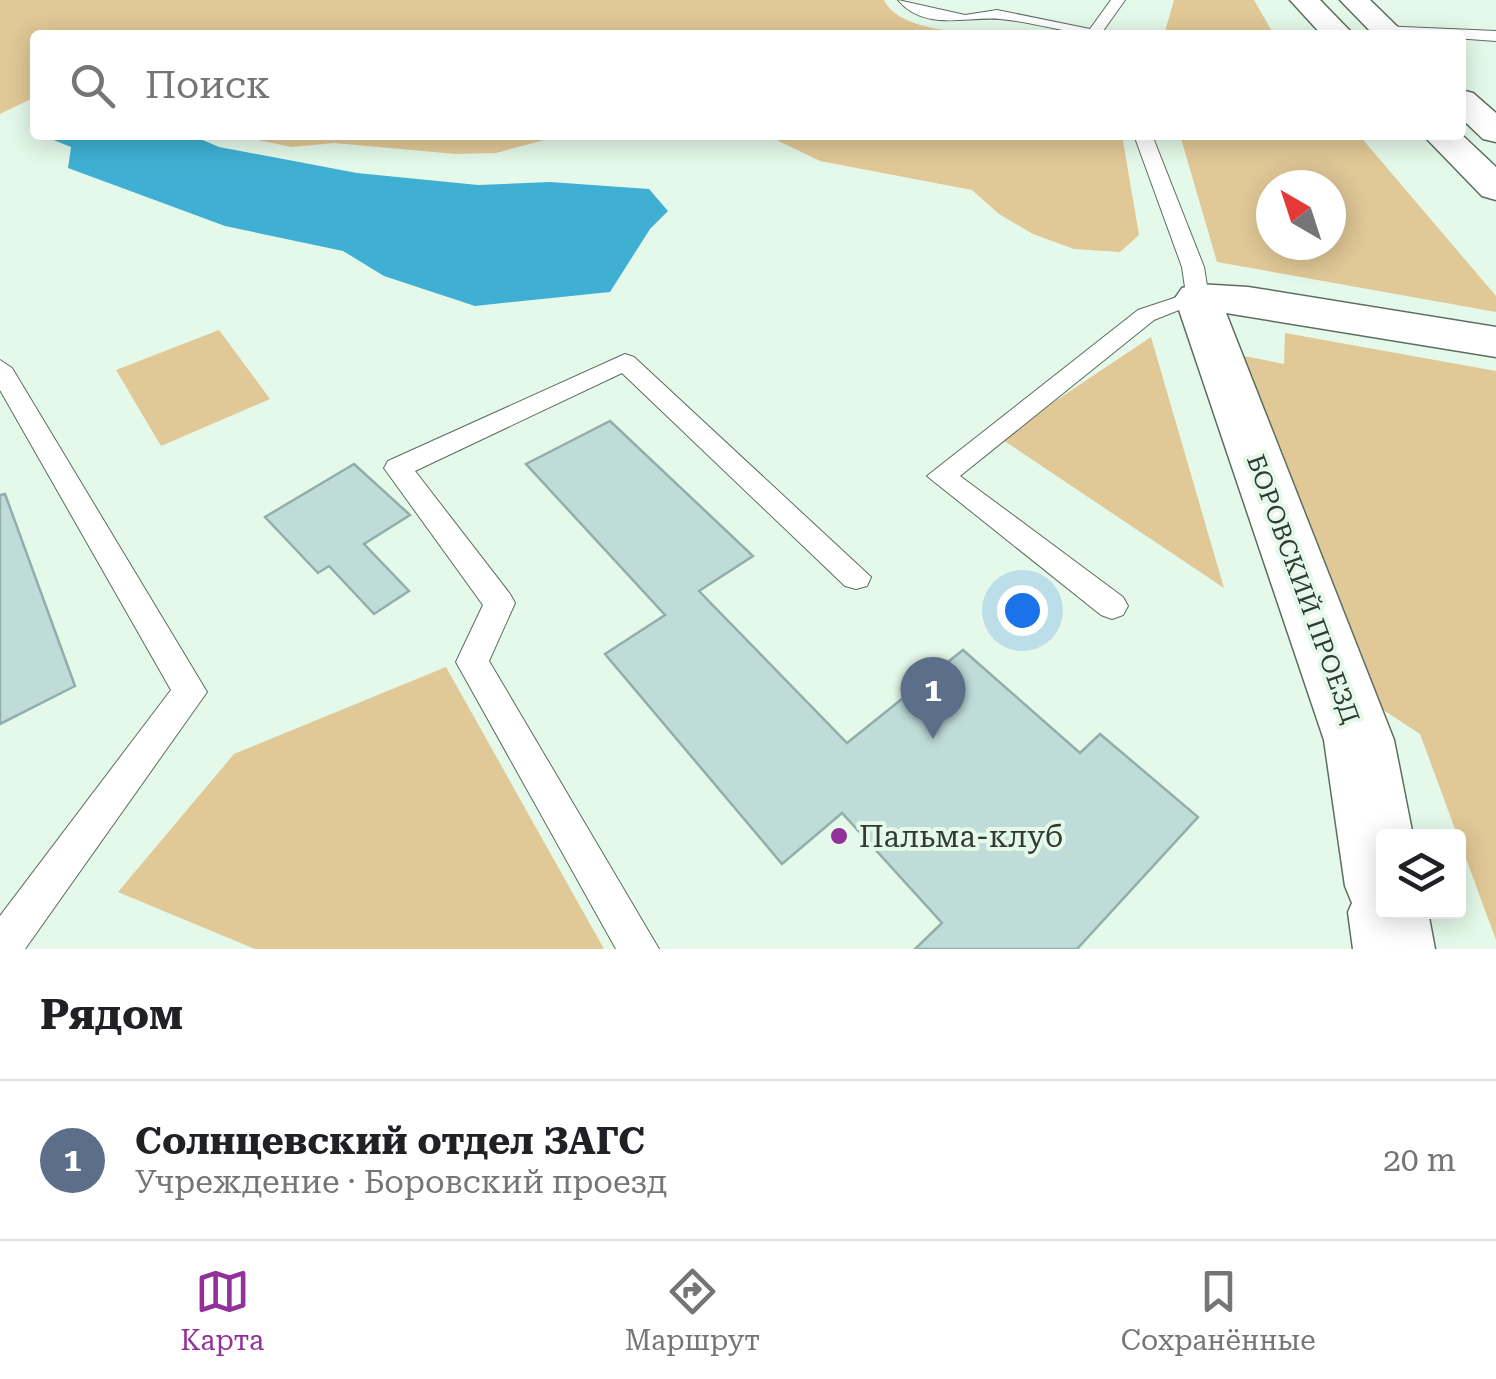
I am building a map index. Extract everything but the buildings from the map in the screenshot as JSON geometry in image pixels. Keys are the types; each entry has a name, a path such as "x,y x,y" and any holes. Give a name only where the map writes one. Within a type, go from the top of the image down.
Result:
{"street":[{"path":"1304,0 1334,30"},
{"path":"1354,0 1386,30"},
{"path":"1466,104 1496,131"},
{"path":"1446,140 1496,188"},
{"path":"1198,298 1248,301 1496,342"},
{"name":"БОРОВСКИЙ ПРОЕЗД","path":"1198,298 1359,740 1376,839"},
{"path":"1389,919 1394,949"}],"lane":[{"path":"905,0 915,10 964,19 997,14 1082,30"},
{"path":"1100,30 1118,0"},
{"path":"1466,35 1496,36"},
{"path":"1112,606 941,476 1134,329 1146,315 1198,298 1193,267 1145,140"},
{"path":"638,949 472,662 499,603 398,468 625,362 856,577"},
{"path":"0,368 190,692 0,949"}],"shaded area":[{"path":"0,0 884,0 911,22 942,30 30,30 30,99 0,114"},
{"path":"1174,0 1254,0 1271,30 1165,30"},
{"path":"258,140 544,140 496,153 456,154 334,143 292,147"},
{"path":"776,140 1123,140 1139,235 1120,252 1074,249 1033,234 999,214 972,190 820,161"},
{"path":"1181,140 1363,140 1496,296 1496,312 1217,262"},
{"path":"219,330 270,399 161,446 116,370"},
{"path":"1285,333 1496,371 1496,940 1466,859 1466,829 1455,829 1420,734 1365,698 1244,356 1284,364"},
{"path":"1151,337 1224,588 1000,438"},
{"path":"446,667 604,949 255,949 118,892 234,754"}],"water":[{"path":"54,140 203,140 219,147 357,173 478,185 550,182 649,189 668,211 650,229 610,292 475,306 384,276 343,251 225,226 68,168 71,147"}],"place":[{"name":"Солнцевский отдел ЗАГС","path":"933,739"},
{"name":"Пальма-клуб","path":"839,836"}]}
